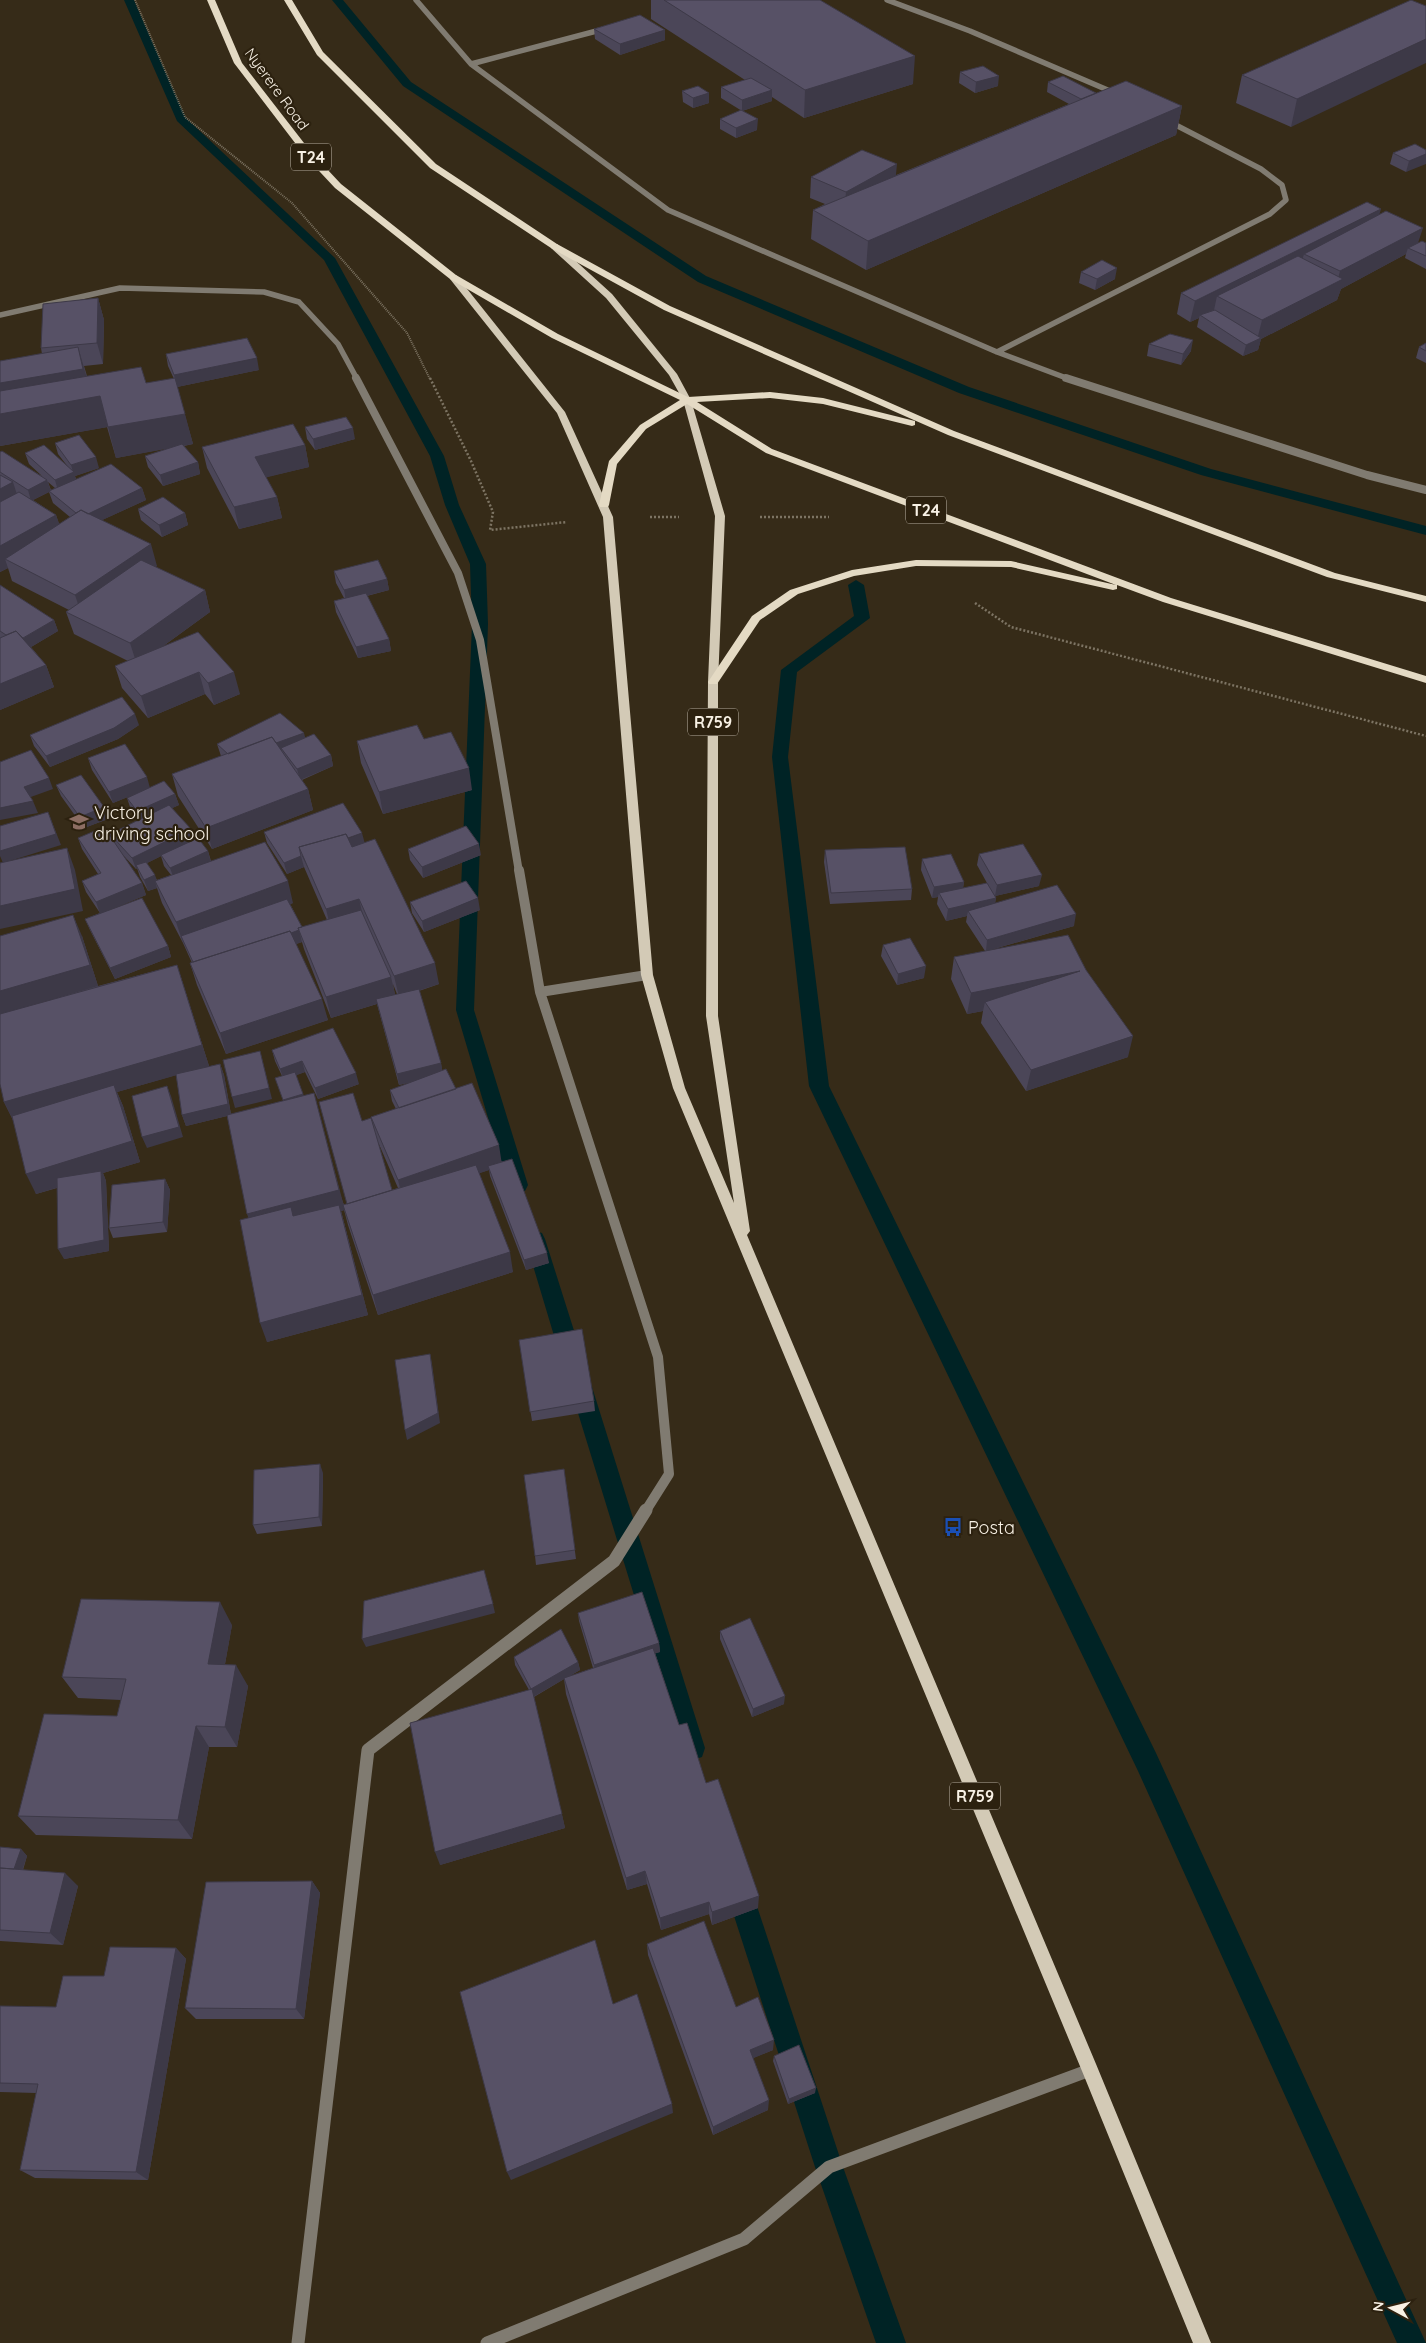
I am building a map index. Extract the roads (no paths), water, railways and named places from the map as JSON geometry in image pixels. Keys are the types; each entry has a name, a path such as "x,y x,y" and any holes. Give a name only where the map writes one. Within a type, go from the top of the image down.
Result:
{"highway":[{"name":"Nyerere Road","path":"211,0 238,63 308,154 338,186 453,277"},
{"path":"288,0 320,52 433,166 554,246 667,308 951,433 1332,575 1426,599"},
{"name":"T24","path":"453,277 555,336 687,400 769,451 1167,600 1426,680"},
{"path":"604,504 612,463 643,427 687,400 770,395 814,400 951,433"},
{"path":"713,682 756,618 794,592 852,573 916,563 1011,564 1167,600"}],"main road":[{"name":"R759","path":"554,246 609,296 673,374 687,400 720,516 713,682 712,1016 746,1251"},
{"name":"R759","path":"453,277 561,412 604,504 608,517 647,974 679,1088 1090,2070 1202,2343"}],"street":[{"path":"416,0 471,64 668,210 997,352 1084,385 1367,475 1426,490"},
{"path":"887,0 970,31 1100,86 1126,99"},
{"path":"471,64 612,27"},
{"path":"997,352 1270,214 1286,200 1282,185 1261,169 1160,116"},
{"path":"0,315 120,288 264,292 300,302 338,344 458,573 480,640 540,992 658,1357 669,1474 614,1561 368,1750 298,2343"},
{"path":"540,992 647,974"},
{"path":"487,2343 744,2239 829,2167 1090,2070"}],"waterway":[{"path":"129,0 181,119 329,258 437,456 452,505 478,564 480,624 465,1010 518,1185"},
{"path":"337,0 407,84 702,279 964,390 1206,472 1426,531"},
{"path":"856,585 862,618 789,670 780,757 819,1086 1147,1762 1412,2343"},
{"path":"535,1239 572,1359"},
{"path":"581,1387 693,1748"},
{"path":"738,1888 829,2167 891,2343"}],"place":[{"name":"Victory driving school","path":"79,822"},
{"name":"Posta","path":"953,1527"}]}
